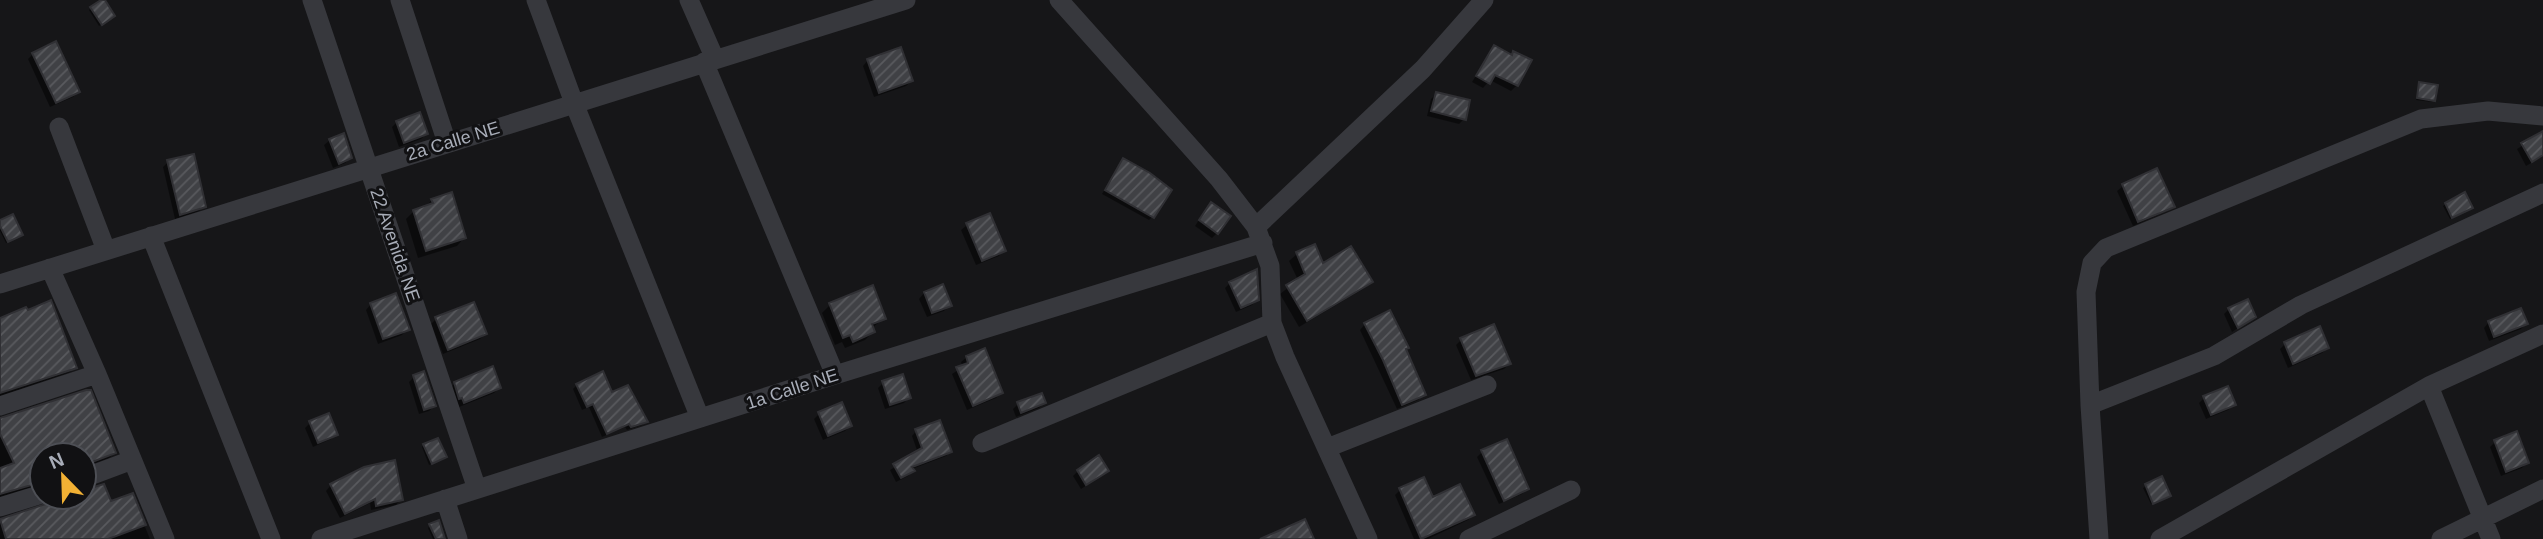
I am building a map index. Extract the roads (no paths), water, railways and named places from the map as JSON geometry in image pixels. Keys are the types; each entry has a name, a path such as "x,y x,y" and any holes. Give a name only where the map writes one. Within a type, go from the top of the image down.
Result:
{"street":[{"name":"22 Avenida NE","path":"312,0 477,489"},
{"path":"400,0 447,143"},
{"path":"536,0 574,103 700,418"},
{"path":"689,0 709,60 835,375"},
{"name":"2a Calle NE","path":"0,284 906,0"},
{"path":"1059,0 1219,178 1260,235 1270,266 1272,324 1368,539"},
{"path":"1260,235 1423,69 1484,0"},
{"path":"2099,539 2086,292 2092,263 2106,248 2421,119 2488,111 2543,116"},
{"path":"59,127 106,250"},
{"path":"2090,405 2214,356 2301,305 2543,193"},
{"name":"1a Calle NE","path":"321,539 341,536 445,499 835,375 1260,235"},
{"path":"151,236 271,539"},
{"path":"50,268 165,539"},
{"path":"982,443 1272,324"},
{"path":"2160,539 2429,386 2543,334"},
{"path":"0,406 97,374"},
{"path":"1327,448 1487,385"},
{"path":"2429,386 2491,539"},
{"path":"98,473 132,460"},
{"path":"2441,539 2543,489"},
{"path":"1469,539 1571,490"},
{"path":"0,507 28,498"},
{"path":"445,499 458,539"}]}
